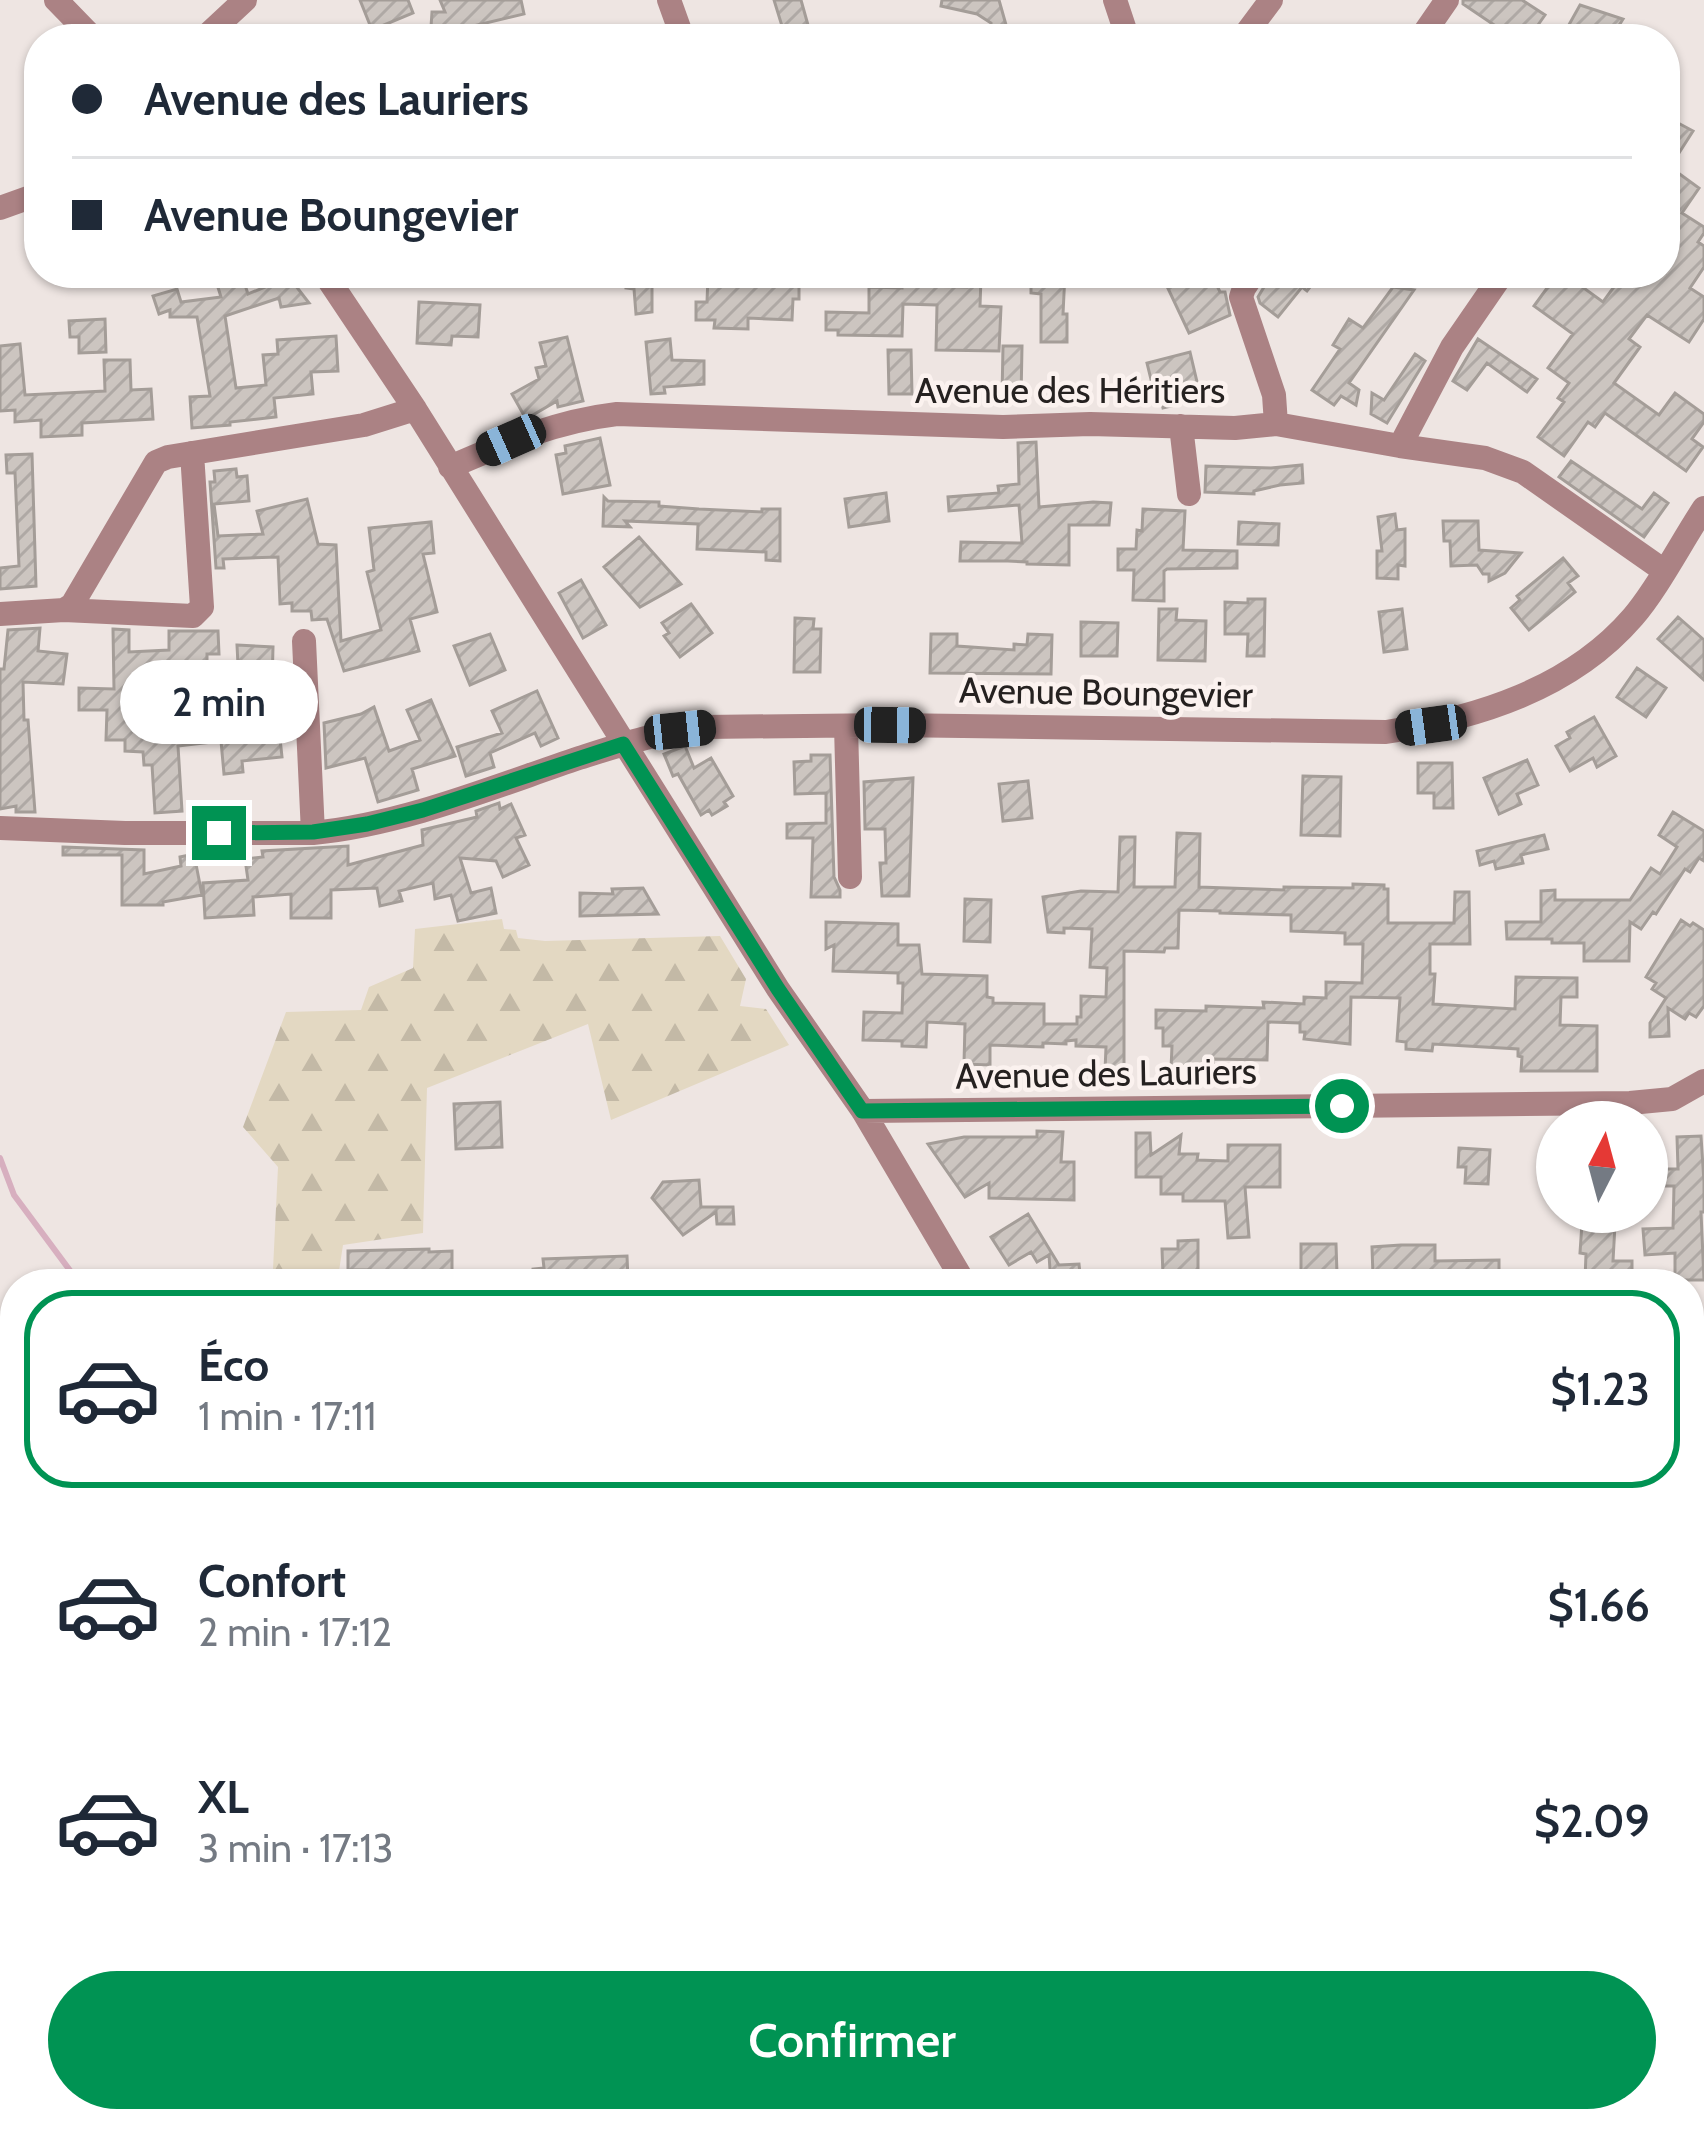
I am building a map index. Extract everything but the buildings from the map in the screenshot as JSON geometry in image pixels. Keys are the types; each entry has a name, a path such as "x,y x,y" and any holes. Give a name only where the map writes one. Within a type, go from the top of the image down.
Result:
{"street":[{"path":"56,0 79,24"},
{"path":"219,24 244,0"},
{"path":"333,288 415,409 778,989 862,1111 956,1269"},
{"path":"1244,288 1241,297 1274,395 1276,424"},
{"path":"1400,446 1452,346 1493,288"},
{"path":"64,610 79,596 156,462 364,425 415,409"},
{"name":"Avenue des Héritiers","path":"450,467 575,419 617,413 1003,428 1276,424 1484,458 1523,472 1664,570"},
{"path":"1181,426 1189,494"},
{"path":"0,614 64,610 199,613 192,453"},
{"name":"Avenue Boungevier","path":"0,827 124,833 313,832 354,827 423,810 623,744 705,727 1386,732 1431,725 1566,675 1597,653 1635,615 1704,508"},
{"path":"304,641 313,832"},
{"path":"847,726 850,877"},
{"name":"Avenue des Lauriers","path":"862,1111 1630,1103 1672,1099 1704,1081"}],"green space":[{"path":"502,919 504,929 516,930 518,938 545,941 720,936 746,979 740,1006 766,1009 789,1045 611,1120 588,1024 427,1088 423,1233 343,1245 339,1269 273,1269 278,1167 243,1127 286,1012 361,1010 369,987 413,968 415,929"}],"waterway":[{"path":"0,1158 14,1195 69,1269"}],"route":[{"path":"219,833 340,830 423,810 623,744 778,989 862,1111 1342,1106"}]}
